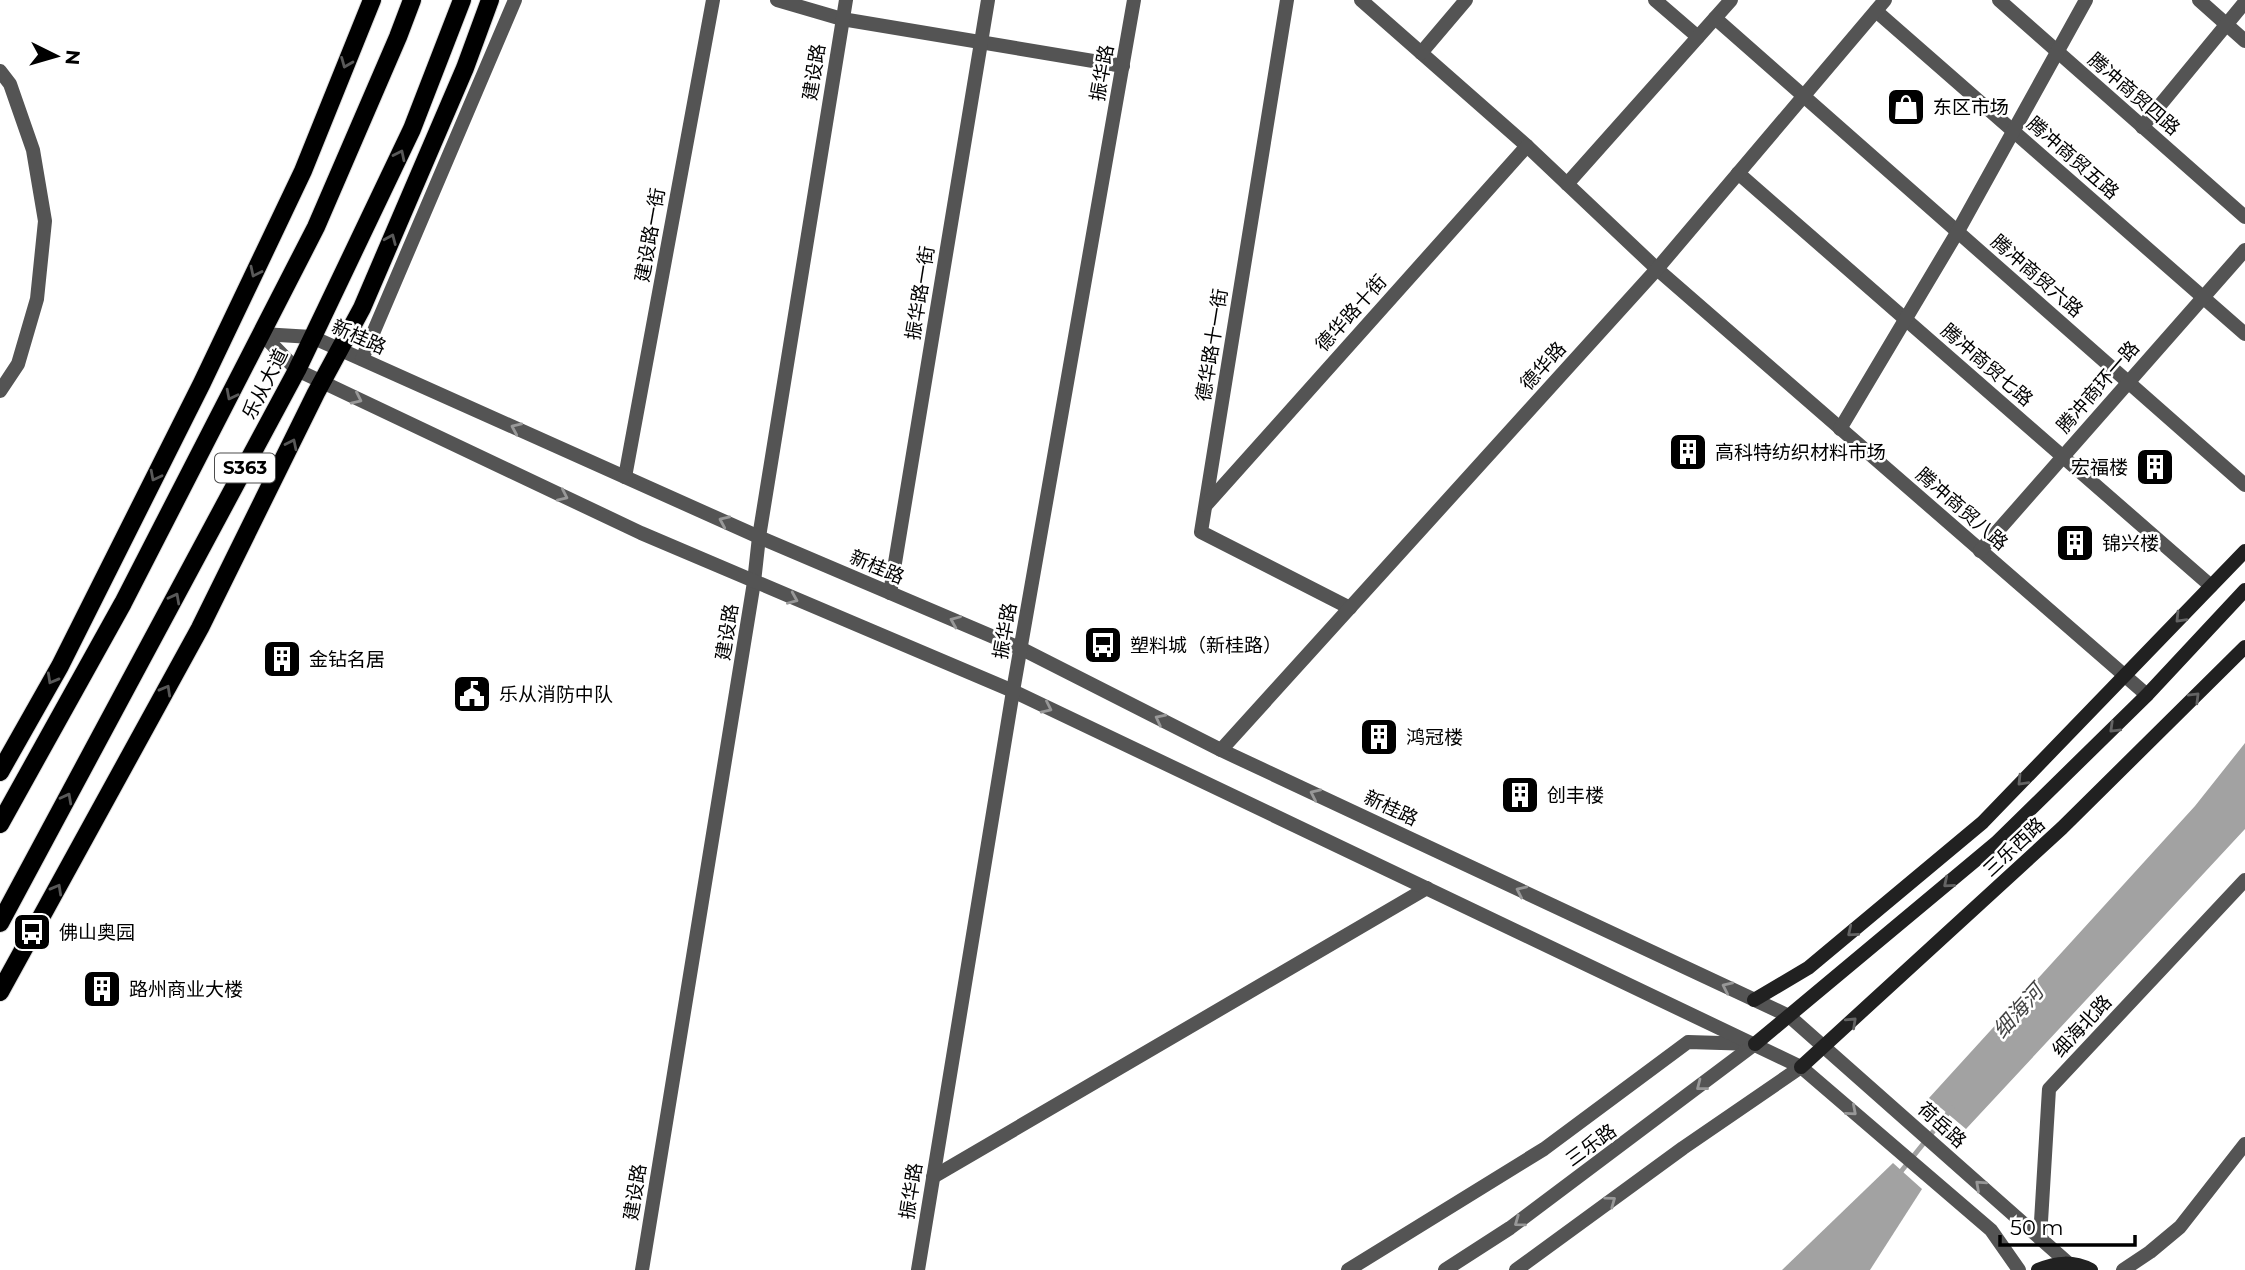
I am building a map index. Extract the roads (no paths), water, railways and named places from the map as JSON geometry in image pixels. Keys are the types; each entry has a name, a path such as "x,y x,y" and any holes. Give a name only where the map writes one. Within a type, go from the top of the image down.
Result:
{"main road":[{"path":"1,769 60,666 214,358 303,171 372,0"},
{"name":"乐从大道","path":"0,824 7,796 24,780 123,603 316,227 412,0"},
{"name":"乐从大道","path":"0,923 297,370 412,129 462,0"},
{"path":"0,992 200,628 362,307 460,80 490,0"},
{"path":"1754,1000 1808,968 1983,822 2245,551"},
{"path":"1755,1044 1996,843 2147,695 2245,590"},
{"name":"三乐西路","path":"1801,1067 2062,828 2245,647"},
{"path":"2038,1270 2052,1264 2068,1263 2091,1270"}],"street":[{"path":"362,359 515,0"},
{"name":"建设路一街","path":"625,477 712,0"},
{"path":"778,0 842,19 1123,66"},
{"name":"建设路","path":"642,1270 846,0"},
{"name":"振华路一街","path":"890,593 988,0"},
{"name":"振华路","path":"918,1270 1013,691 1134,0"},
{"name":"德华路十一街","path":"1287,0 1201,532 1350,608"},
{"name":"腾冲商贸八路","path":"1361,0 1527,146 1657,269 2147,695"},
{"path":"1421,53 1466,0"},
{"path":"1655,0 1698,37"},
{"path":"1567,184 1731,0"},
{"name":"腾冲商贸四路","path":"1999,0 2245,217"},
{"path":"1840,429 1958,231 2086,0"},
{"path":"2199,0 2245,41"},
{"path":"2142,127 2245,2"},
{"name":"德华路","path":"1221,750 1657,269 1881,5"},
{"name":"腾冲商贸五路","path":"1881,5 2013,131 2245,334"},
{"name":"腾冲商贸六路","path":"1715,18 2245,485"},
{"path":"0,71 10,84 33,150 45,221 37,299 18,364 0,391"},
{"name":"德华路十街","path":"1205,506 1527,146"},
{"name":"腾冲商贸七路","path":"1738,173 2211,586"},
{"name":"腾冲商环一路","path":"1980,551 2245,250"},
{"path":"262,334 297,370 322,382 640,533 1013,691 1801,1067 1991,1230 2019,1270"},
{"name":"新桂路","path":"262,334 312,337 759,537 1022,649 1221,750 1789,1016"},
{"path":"1,769 24,780"},
{"name":"细海北路","path":"2040,1238 2049,1089 2245,880"},
{"path":"933,1177 1427,888"},
{"name":"荷岳路","path":"1789,1016 2068,1263"},
{"path":"1348,1270 1544,1149 1688,1042 1755,1044"},
{"name":"三乐路","path":"1445,1270 1510,1228 1755,1044"},
{"path":"1516,1270 1683,1148 1801,1067"},
{"path":"2123,1270 2180,1227 2245,1144"}],"water":[{"path":"2245,743 2245,829 1966,1129 1929,1098 2195,806"},
{"path":"1893,1163 1922,1189 1870,1270 1782,1270"}],"waterway":[{"name":"细海河","path":"1899,1174 1952,1108"}],"place":[{"name":"东区市场","path":"1906,107"},
{"name":"高科特纺织材料市场","path":"1688,452"},
{"name":"宏福楼","path":"2155,467"},
{"name":"锦兴楼","path":"2075,543"},
{"name":"塑料城（新桂路）","path":"1103,645"},
{"name":"金钻名居","path":"282,659"},
{"name":"乐从消防中队","path":"472,694"},
{"name":"鸿冠楼","path":"1379,737"},
{"name":"创丰楼","path":"1520,795"},
{"name":"佛山奥园","path":"32,932"},
{"name":"路州商业大楼","path":"102,989"}]}
